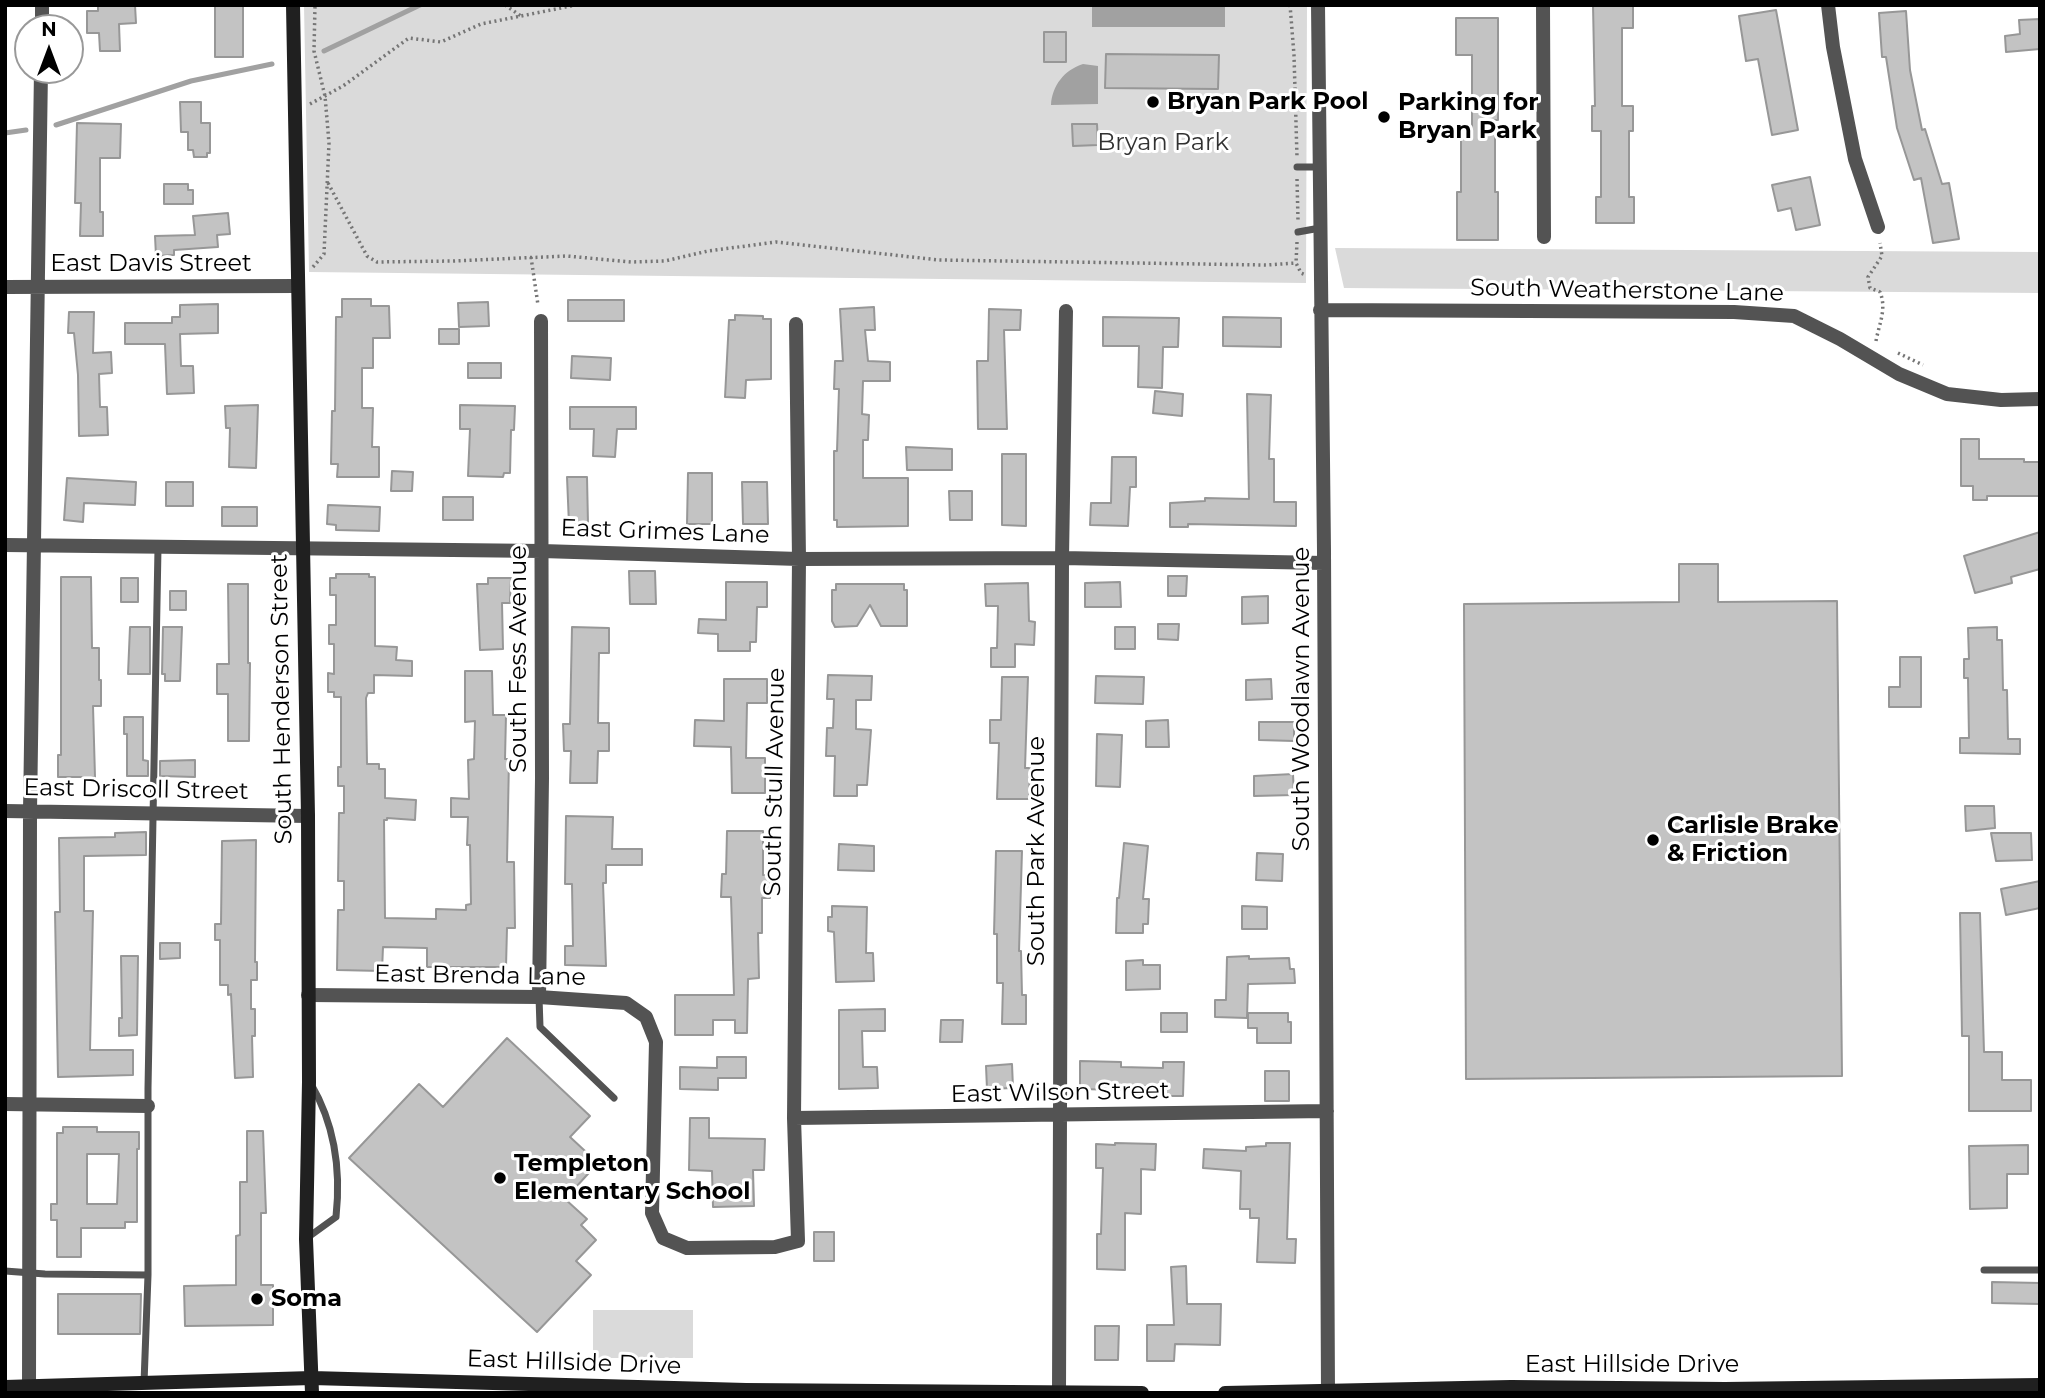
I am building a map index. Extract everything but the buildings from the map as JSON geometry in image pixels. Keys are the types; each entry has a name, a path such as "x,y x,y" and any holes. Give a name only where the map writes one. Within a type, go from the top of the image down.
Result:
{"main road":[{"name":"South Henderson Street","path":"293,5 307,816 309,1082 306,1239 312,1386"},
{"name":"East Hillside Drive","path":"5,1387 144,1384 1142,1393"},
{"name":"East Hillside Drive","path":"1225,1393 1511,1387 1749,1390 2040,1385"}],"street":[{"name":"South Woodlawn Avenue","path":"1318,5 1328,1392"},
{"path":"1543,5 1544,237"},
{"path":"1828,5 1833,47 1855,159 1878,227"},
{"path":"29,1387 30,811 41,84"},
{"name":"East Davis Street","path":"5,287 297,286"},
{"name":"South Weatherstone Lane","path":"1320,310 1720,312 1794,316 1840,339 1899,374 1947,394 2001,400 2040,399"},
{"name":"South Park Avenue","path":"1059,1391 1062,558 1066,311"},
{"name":"South Fess Avenue","path":"539,997 541,321"},
{"name":"South Stull Avenue","path":"796,324 799,559 794,1118 798,1241"},
{"name":"East Grimes Lane","path":"5,545 542,551 799,559 1062,558 1324,563"},
{"name":"East Driscoll Street","path":"5,811 307,816"},
{"name":"East Brenda Lane","path":"308,995 539,997 626,1003 646,1017 656,1042 652,1213 663,1238 687,1248 775,1247 798,1241"},
{"path":"5,1104 148,1106"},
{"name":"East Wilson Street","path":"794,1118 1327,1111"}],"lane":[{"path":"1297,167 1319,167"},
{"path":"1298,232 1320,228"},
{"path":"144,1384 148,1275 148,1106 158,548"},
{"path":"539,997 540,1027 614,1098"},
{"path":"306,1239 335,1217 338,1198 336,1159 329,1123 324,1107 309,1082"},
{"path":"1984,1270 2040,1270"},
{"path":"5,1271 148,1275"}],"path":[{"path":"309,272 324,254 329,144 325,96 314,51 315,5"},
{"path":"505,5 522,17"},
{"path":"325,96 409,38 441,42 481,24 576,5"},
{"path":"1290,5 1297,167 1296,263 1301,273 1307,275"},
{"path":"328,183 367,256 377,262 567,256 631,262 665,261 708,251 776,242 939,260 1266,265 1296,263"},
{"path":"1876,341 1883,317 1883,301 1880,292 1870,288 1868,277 1882,256 1878,227"},
{"path":"530,257 541,321"}],"green space":[{"name":"Bryan Park","path":"304,5 1307,5 1306,283 309,272"},
{"path":"1335,248 2040,252 2040,293 1344,288"},
{"path":"593,1310 693,1310 693,1358 593,1358"}],"shaded area":[{"path":"1092,5 1225,5 1225,27 1092,27"},
{"path":"1083,64 1098,66 1098,104 1051,105 1060,80 1070,70"}],"waterway":[{"path":"324,51 420,5"},
{"path":"56,125 191,81 272,64"},
{"path":"5,133 26,130"}],"place":[{"name":"Bryan Park Pool","path":"1153,102"},
{"name":"Parking for Bryan Park","path":"1384,117"},
{"name":"Carlisle Brake & Friction","path":"1653,840"},
{"name":"Templeton Elementary School","path":"500,1178"},
{"name":"Soma","path":"257,1299"}]}
